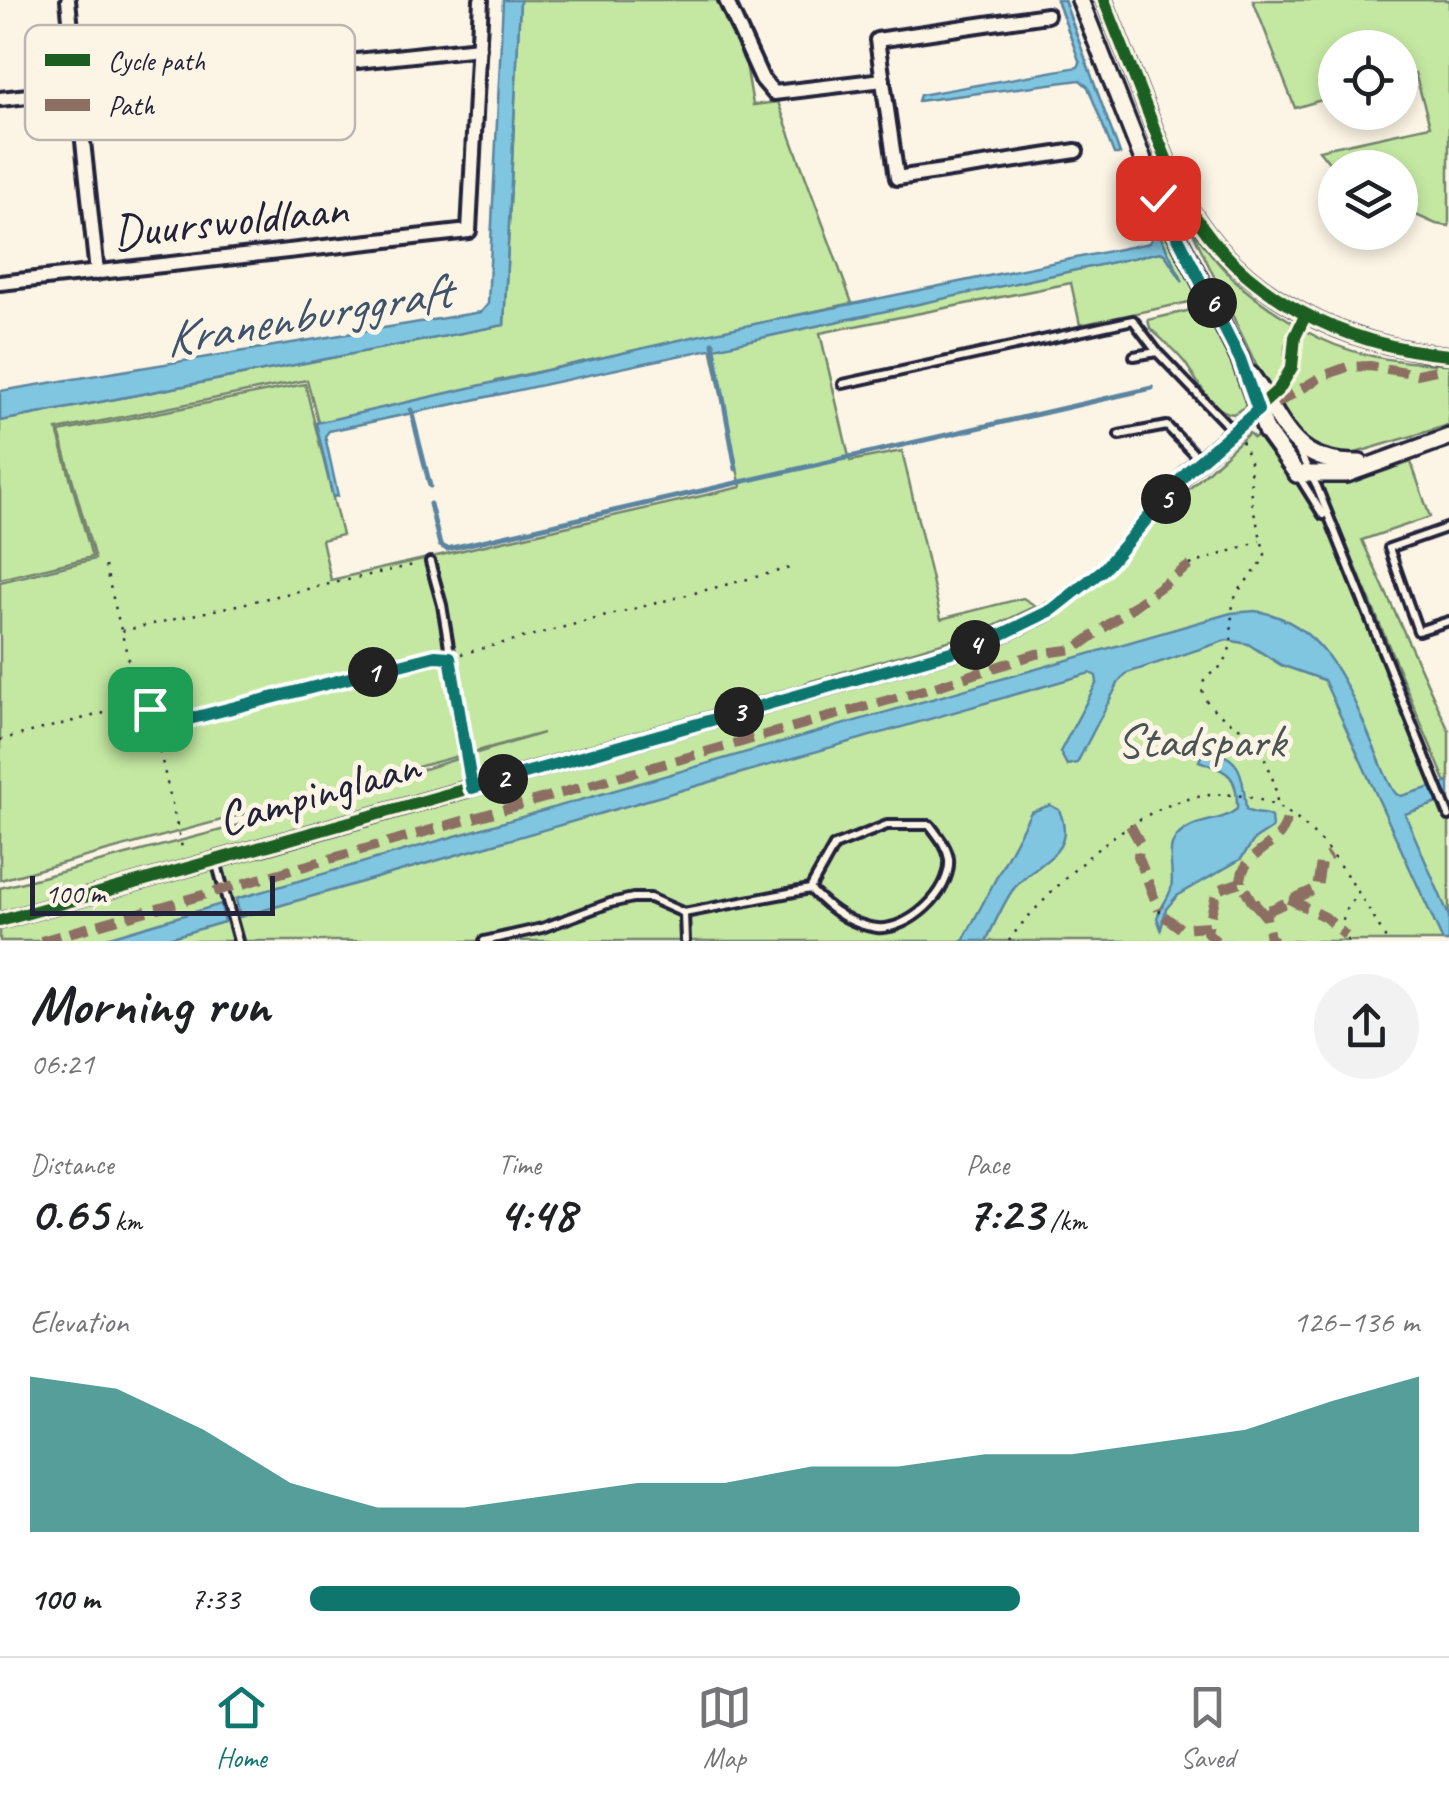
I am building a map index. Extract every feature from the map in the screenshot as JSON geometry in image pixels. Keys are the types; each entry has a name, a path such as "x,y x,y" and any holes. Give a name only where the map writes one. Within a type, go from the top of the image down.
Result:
{"street":[{"path":"68,0 71,25"},
{"path":"355,62 479,48 481,0"},
{"path":"726,0 762,79 774,93 882,80"},
{"path":"1080,0 1158,198 1263,404 1296,446 1334,462 1370,463"},
{"path":"1104,0 1186,204 1235,266 1266,292 1305,316 1375,342 1449,354"},
{"path":"1047,15 877,40 897,178 1076,151"},
{"name":"Duurswoldlaan","path":"0,283 469,231 479,48"},
{"path":"0,99 25,97"},
{"path":"83,140 96,273"},
{"path":"1174,490 1200,460 1263,404"},
{"path":"1263,404 1274,445 1304,474 1347,474 1449,436"},
{"name":"Campinglaan","path":"0,921 986,642 1052,610"}],"lane":[{"path":"843,384 1133,320 1157,352 1234,428"},
{"path":"1134,356 1157,352"},
{"path":"1119,436 1167,426 1200,460"},
{"path":"1296,446 1304,474 1330,524 1449,816"},
{"path":"1304,474 1330,524"},
{"path":"1449,526 1389,548 1418,630 1449,621"},
{"path":"430,562 472,788"},
{"path":"887,825 930,826 949,856 944,881 932,900 918,916 894,928 865,926 824,904 810,889 834,846 887,825"},
{"path":"216,860 238,941"},
{"path":"489,941 633,898 650,898 684,913 810,889"},
{"path":"684,913 684,941"}],"path":[{"path":"1234,428 1250,461 1251,500 1264,560 1234,601 1232,641 1222,664 1204,680 1205,698 1257,745 1274,784 1277,807"},
{"path":"1190,565 1261,541"},
{"path":"122,632 430,562"},
{"path":"104,566 139,704"},
{"path":"154,728 435,656 450,657 790,568"},
{"path":"0,740 139,704 150,709 186,868"},
{"path":"1009,941 1067,876 1109,837 1154,810 1213,794 1246,796 1277,807 1314,836 1360,894 1387,941"},
{"path":"1348,941 1342,919 1346,907 1360,894"},
{"path":"1160,910 1164,916"}],"green space":[{"path":"520,0 721,0 745,58 753,105 778,102 852,303 496,381 495,388 319,425 307,380 57,430 92,557 0,579 0,421 504,325"},
{"path":"1253,0 1449,0 1449,226 1418,216 1418,150 1319,150 1430,126 1418,84 1418,30 1318,30 1318,101 1295,108"},
{"name":"Stadspark","path":"1138,172 1245,388 1246,406 1233,414 1217,407 1181,358 1150,328 1148,320 1191,310 1189,302 1080,325 1071,283 820,333 850,461 902,451 941,619 1023,598 1036,606 986,630 805,683 1021,630 1161,515 1249,433 1254,438 1269,425 1300,442 1278,402 1293,379 1304,330 1338,346 1374,356 1449,364 1449,425 1342,457 1314,459 1323,481 1372,470 1374,475 1411,462 1430,517 1362,540 1449,731 1446,783 1345,541 1449,815 1449,941 0,941 0,888 229,828 543,733 0,880 0,582 95,559 59,432 305,384 342,535 322,540 331,580 741,487 711,347 1160,252 1183,282 1130,175"},
{"path":"1189,224 1234,280 1292,322 1285,346 1284,376 1269,392"}],"water":[{"path":"503,0 520,0 504,325 0,421 0,391 481,312 488,304"},
{"path":"1057,0 1064,0 1120,154 1114,154 1088,87 1080,80 918,101 920,95 1078,67 1080,63"},
{"path":"1127,175 1131,176 1183,282 1160,252 329,431 325,436 338,496 333,497 316,423 701,335 1149,243 1152,238"},
{"path":"1255,611 1301,629 1333,664 1396,794 1401,796 1449,782 1449,799 1405,814 1449,916 1449,941 1443,941 1324,680 1281,665 1248,644 1227,640 1127,673 1077,763 1067,765 1060,752 1097,682 1090,673 240,917 236,899 1231,613"},
{"path":"1212,752 1236,765 1246,809 1271,817 1272,828 1254,840 1241,859 1177,896 1166,909 1161,929 1157,918 1171,889 1175,839 1192,826 1237,809 1233,781 1217,768 1199,761 1202,754"},
{"path":"1050,805 1059,810 1064,825 1059,848 1012,891 986,941 963,941 1031,812"},
{"path":"221,904 224,922 158,941 96,941"}],"waterway":[{"path":"713,343 736,469"},
{"path":"430,504 440,545 447,549 1152,388"},
{"path":"411,410 430,486"}],"marked path":[{"path":"1276,404 1323,376 1347,367 1370,366 1417,374 1445,368"},
{"path":"41,941 938,686 1036,654 1075,649 1190,565"},
{"path":"1241,882 1248,862 1280,834 1287,813"},
{"path":"1130,825 1140,843 1138,856 1159,910"},
{"path":"1216,941 1207,932 1217,890 1241,882 1252,902 1270,910 1317,888 1321,862 1330,855"},
{"path":"1289,899 1325,917 1346,936"},
{"path":"1255,904 1266,917 1270,938 1276,941"},
{"path":"1164,916 1180,928 1209,926"}],"cycle path":[{"path":"1104,0 1178,186 1210,237 1237,266 1267,291 1335,328 1372,341 1449,355"},
{"path":"0,921 986,642 1052,610 1103,569 1188,471 1279,389 1292,367 1295,337 1305,316"}],"route":[{"path":"150,709 154,728 435,656 450,657 472,788 986,642 1052,610 1104,569 1188,471 1258,410 1240,359 1158,198"}],"water label":[{"name":"Kranenburggraft","path":"307,315"}]}
